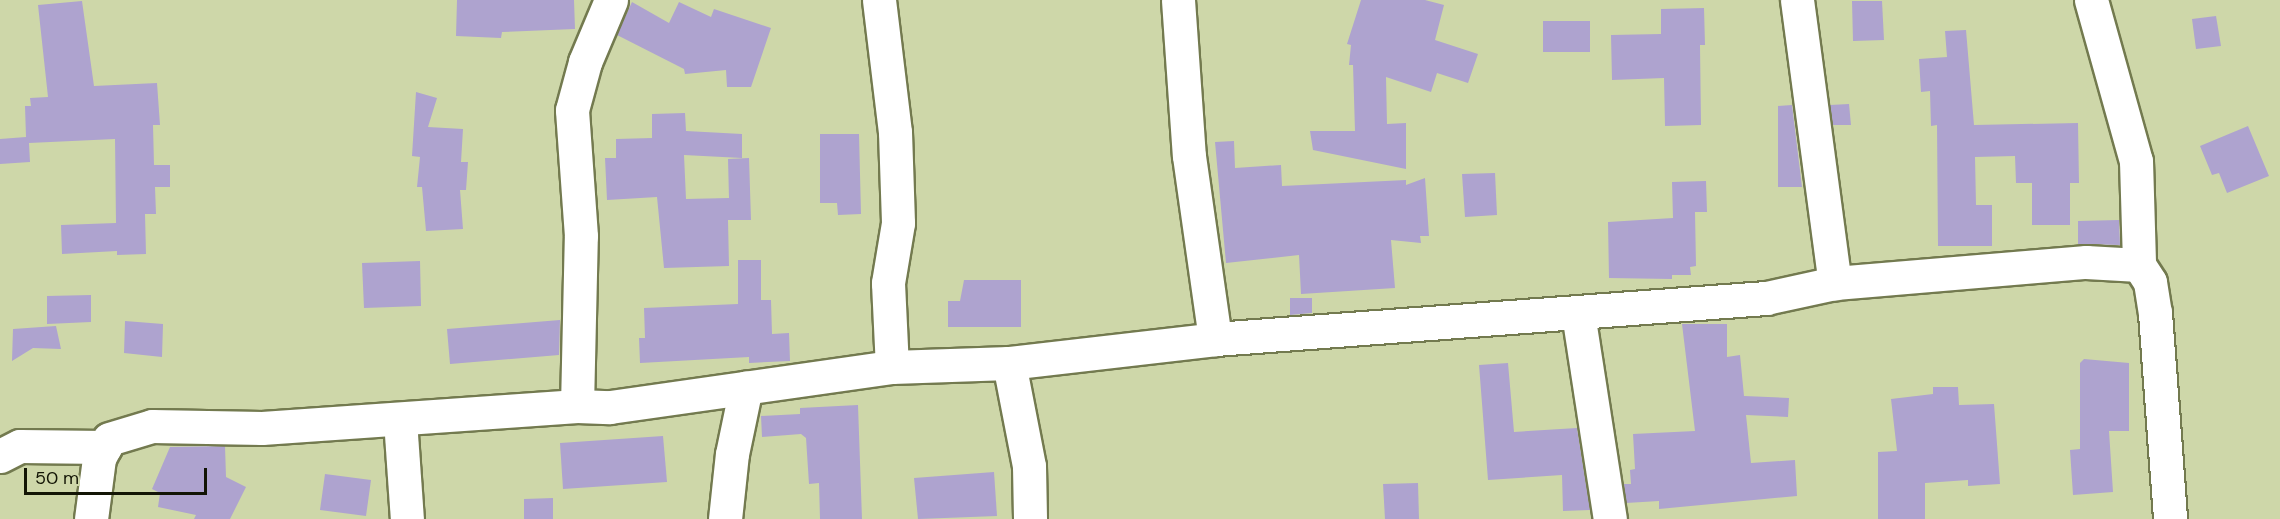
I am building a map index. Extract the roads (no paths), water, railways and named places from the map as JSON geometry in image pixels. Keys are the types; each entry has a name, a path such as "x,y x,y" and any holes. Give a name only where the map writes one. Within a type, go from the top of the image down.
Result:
{"street":[{"path":"577,406 581,236 573,110 585,62 611,0"},
{"path":"879,0 896,132 898,223 888,282 892,367"},
{"path":"1178,0 1189,156 1215,339"},
{"path":"1797,0 1835,283"},
{"path":"2091,0 2136,161 2139,266 2150,282 2156,313 2170,519"},
{"path":"91,519 99,458 109,438 152,426 262,428 670,401 746,387 892,367 1009,363 1215,339 1766,298 1835,283 2086,262 2139,266"},
{"path":"1578,313 1610,519"},
{"path":"1009,363 1029,466 1030,519"},
{"path":"725,519 732,454 746,387"},
{"path":"400,420 407,519"},
{"path":"0,456 20,446 105,447"}]}
